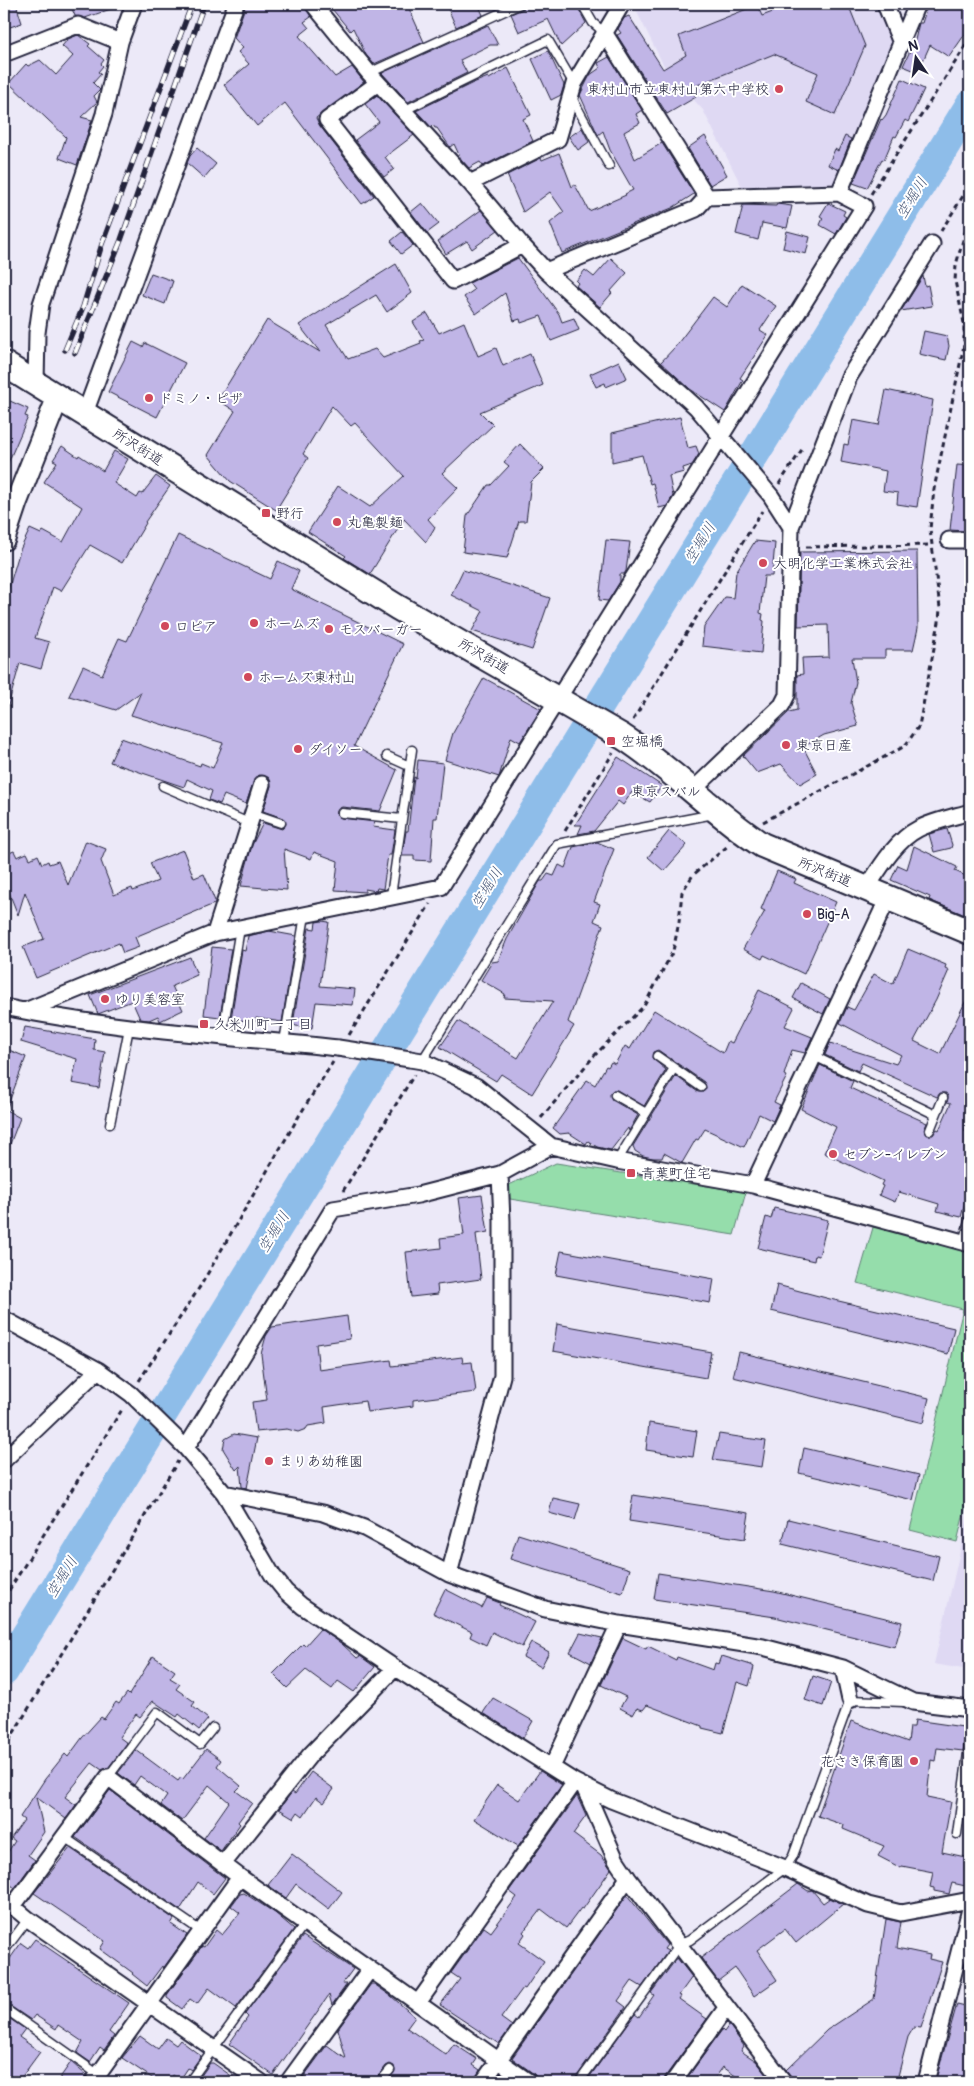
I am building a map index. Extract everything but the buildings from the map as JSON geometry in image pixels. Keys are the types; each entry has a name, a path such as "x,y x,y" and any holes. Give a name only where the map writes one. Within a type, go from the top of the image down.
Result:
{"main road":[{"name":"所沢街道","path":"4,364 397,606 644,750 744,833 762,845 970,932"}],"street":[{"path":"36,383 36,333 41,304 104,114 120,42 134,4"},
{"path":"85,414 236,4"},
{"path":"314,4 373,78 470,183 546,271 696,407 769,494 790,527"},
{"path":"470,183 558,139 572,90 622,4"},
{"path":"885,4 901,43"},
{"path":"839,193 917,4"},
{"path":"4,54 78,25 120,42"},
{"path":"604,32 707,198"},
{"path":"373,78 327,120 453,281 522,245"},
{"path":"25,1011 215,933 441,887 560,700 721,435 864,206 839,193 707,198 696,209 546,271"},
{"path":"694,790 782,705 787,695 790,527 850,377 932,244"},
{"path":"4,539 16,503 58,397"},
{"path":"950,540 970,540"},
{"path":"215,933 262,784"},
{"path":"866,889 884,862 916,830 944,819 970,812"},
{"path":"753,1185 888,898"},
{"path":"4,1007 76,1021 129,1028 341,1047 416,1060 476,1086 551,1146 617,1161 753,1185 966,1243"},
{"path":"184,1446 333,1210 418,1195 500,1174 551,1146"},
{"path":"450,1574 502,1376 502,1221 500,1174"},
{"path":"4,1320 98,1370 131,1394 184,1446 224,1493 273,1576 285,1591 302,1606 395,1668 580,1784 611,1800 785,1868 868,1904 901,1913 970,1900"},
{"path":"4,1460 98,1370"},
{"path":"224,1493 323,1512 364,1528 450,1574 545,1609 619,1624 763,1647 842,1668 913,1702 970,1709"},
{"path":"552,1767 619,1624"},
{"path":"223,1864 310,1755 395,1668"},
{"path":"842,1668 850,1700"},
{"path":"261,2082 28,1919 8,1903 64,1837 108,1777 240,1877 529,2082"},
{"path":"580,1784 616,1860 628,1878 779,2080"},
{"path":"418,2003 580,1784"},
{"path":"96,2079 240,1877"},
{"path":"483,2082 628,1878"},
{"path":"926,2082 970,1909"},
{"path":"288,2082 370,1969"},
{"path":"674,2082 726,2008"}],"lane":[{"path":"373,78 520,4"},
{"path":"582,4 593,23 604,32"},
{"path":"402,111 548,40 609,166"},
{"path":"391,896 412,750"},
{"path":"388,756 409,766"},
{"path":"163,786 250,818 282,822"},
{"path":"342,813 402,819"},
{"path":"416,1060 557,844 720,813"},
{"path":"284,1042 304,915"},
{"path":"222,1037 240,928"},
{"path":"110,1124 129,1028"},
{"path":"657,1056 701,1087"},
{"path":"814,1056 936,1114"},
{"path":"617,1161 674,1068"},
{"path":"615,1095 646,1113"},
{"path":"930,1130 943,1098"},
{"path":"966,1243 970,1218"},
{"path":"579,2082 679,1945 690,1940 785,1868 793,1856 850,1700 913,1702"},
{"path":"108,1777 157,1712 200,1744 213,1728"},
{"path":"957,1834 970,1739"},
{"path":"64,1837 201,1931"},
{"path":"4,1951 28,1919"},
{"path":"189,2082 305,1923"},
{"path":"4,2008 96,2079"},
{"path":"380,2082 390,2070"}],"path":[{"path":"864,206 970,39"},
{"path":"932,244 970,185"},
{"path":"531,1129 595,1054 644,1006 673,951 679,922 682,892 693,875 744,833 905,746 919,726 939,622 940,608 930,530 934,489 964,345 964,323 956,281 956,265 970,215"},
{"path":"557,844 619,735 769,494"},
{"path":"790,547 926,545"},
{"path":"4,1598 201,1285 299,1116 441,887"},
{"path":"348,1184 416,1060"},
{"path":"4,1749 184,1446"}],"shaded area":[{"name":"東村山市立東村山第六中学校","path":"633,4 878,4 895,44 839,166 838,184 743,189 703,110 665,68"},
{"path":"970,1508 970,1638 963,1669 934,1664"}],"green space":[{"path":"556,1163 746,1192 734,1235 510,1199 509,1185"},
{"path":"874,1224 970,1251 970,1488 957,1542 910,1530 963,1309 857,1283"}],"waterway":[{"name":"空堀川","path":"4,1671 970,105"}],"railway":[{"path":"65,350 83,307 102,244 192,4"},
{"path":"75,353 121,240 204,4"}],"place":[{"name":"東村山市立東村山第六中学校","path":"779,89"},
{"name":"ドミノ・ピザ","path":"149,398"},
{"name":"野行","path":"266,513"},
{"name":"丸亀製麺","path":"337,522"},
{"name":"大明化学工業株式会社","path":"763,563"},
{"name":"ホームズ","path":"254,623"},
{"name":"ロピア","path":"165,626"},
{"name":"モスバーガー","path":"329,629"},
{"name":"ホームズ東村山","path":"248,677"},
{"name":"空堀橋","path":"611,741"},
{"name":"東京日産","path":"786,745"},
{"name":"ダイソー","path":"298,749"},
{"name":"東京スバル","path":"621,791"},
{"name":"Big-A","path":"807,914"},
{"name":"ゆり美容室","path":"105,999"},
{"name":"久米川町一丁目","path":"204,1024"},
{"name":"セブン-イレブン","path":"833,1154"},
{"name":"青葉町住宅","path":"631,1173"},
{"name":"まりあ幼稚園","path":"269,1461"},
{"name":"花さき保育園","path":"914,1761"}]}
